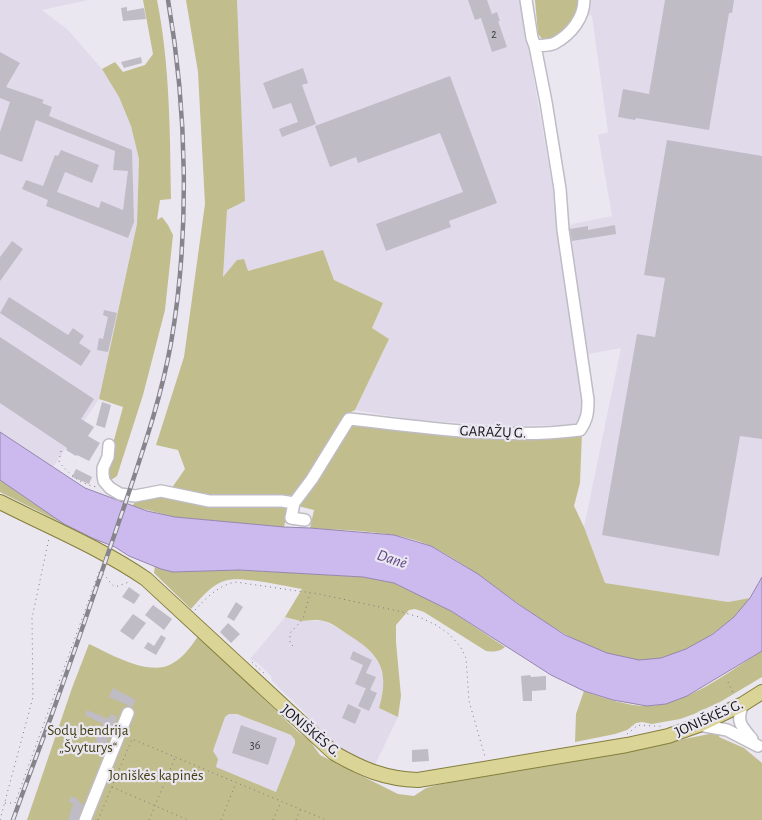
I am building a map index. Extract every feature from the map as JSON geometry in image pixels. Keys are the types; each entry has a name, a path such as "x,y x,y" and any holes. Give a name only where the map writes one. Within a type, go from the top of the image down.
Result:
{"main road":[{"name":"JONIŠKĖS G.","path":"0,502 124,564 146,579 320,742 334,753 371,772 390,778 418,780 627,745 668,736 699,726 729,711 739,699 762,692"}],"street":[{"name":"GARAŽŲ G.","path":"294,503 312,479 349,419 454,431 521,434 562,433 580,430 586,421 588,400 560,189 546,102 526,0"},
{"path":"535,46 555,43 568,33 582,14 584,0"},
{"path":"109,445 108,457 103,468 104,481 110,488 120,494 135,496 161,491 209,501 282,501 294,503 291,518 305,520"},
{"path":"737,728 739,699"},
{"path":"729,711 737,728 760,747"},
{"path":"86,820 128,713"},
{"path":"699,726 727,730 737,728"}],"path":[{"path":"61,451 59,462 71,476 86,485 115,491"},
{"path":"0,820 33,697 32,618 52,528"},
{"path":"5,803 15,803 99,572 109,579 115,587 130,582"},
{"path":"192,612 220,587 235,582 310,592 398,611 436,625 454,639 466,658 470,701 487,763"},
{"path":"293,646 290,643 290,633 303,618 310,592"},
{"path":"728,682 739,699"},
{"path":"627,734 637,726 665,725"},
{"path":"98,820 132,739 326,820"},
{"path":"149,820 175,757"},
{"path":"221,820 237,782"},
{"path":"112,787 188,820"},
{"path":"273,820 281,801"},
{"path":"296,820 301,809"}],"shaded area":[{"path":"0,0 88,0 42,10 68,30 102,69 119,97 131,126 139,159 137,224 99,399 53,467 0,432"},
{"path":"237,0 520,0 552,183 568,290 583,407 583,416 579,421 570,425 513,426 414,420 355,410 389,339 372,328 383,303 334,280 323,250 223,278 227,209 245,201"},
{"path":"587,0 762,0 762,577 750,598 728,602 605,583 584,527 621,348 588,354 566,230 572,224 612,216 598,135 608,132 592,16 587,14"},
{"path":"285,617 298,621 325,621 366,645 375,655 384,681 384,693 379,708 398,717 374,767 341,750 272,681 271,676 259,664 250,659"},
{"path":"229,714 237,714 291,735 295,740 296,744 276,792 216,767 213,751 225,717"}],"green space":[{"path":"143,0 157,0 165,49 171,199 160,200 157,220 162,217 173,235 165,310 143,395 117,476 111,480 106,469 123,407 99,399 137,224 139,159 131,126 119,97 102,69 115,62 123,72 145,65 153,54"},
{"path":"186,0 237,0 245,201 227,210 223,277 237,260 244,259 248,271 323,250 334,280 383,303 372,328 389,339 355,410 349,413 294,495 231,497 171,489 185,469 178,450 156,445 184,357 205,204 198,72"},
{"path":"535,0 581,0 581,10 560,34 543,40 538,34"},
{"path":"352,423 582,432 580,483 574,506 605,583 728,602 750,598 724,626 701,641 675,654 662,658 637,660 609,654 557,629 458,561 419,541 373,532 310,528 314,510 298,506"},
{"path":"0,480 64,524 0,492"},
{"path":"158,496 289,505 284,527 175,517 132,506 137,500 151,499"},
{"path":"155,565 161,569 173,572 239,570 363,577 394,583 451,611 505,647 501,650 486,651 424,612 415,609 409,610 396,625 401,696 398,717 379,708 383,683 382,673 375,656 358,641 333,624 318,620 300,621 285,617 302,589 251,580 231,579 215,586 191,609 154,573"},
{"path":"199,635 297,731 310,741 320,755 398,794 414,796 426,788 442,784 714,733 720,734 719,737 744,748 762,763 762,820 27,820 89,644 131,663 153,668 164,667 181,658","holes":["229,714 237,714 291,735 295,740 276,792 216,767 218,759 213,751 225,717"]},
{"path":"762,651 762,677 720,702 680,719 652,724 636,723 627,730 615,734 575,742 576,714 584,691 632,705 648,706 662,704 692,694"}],"water":[{"name":"Danė","path":"0,432 85,488 147,511 175,517 394,535 431,546 478,574 518,604 565,635 607,653 639,660 661,658 686,649 713,634 734,617 750,598 762,577 762,651 687,696 666,704 647,706 613,700 584,691 551,675 451,611 394,583 363,577 239,570 173,572 129,556 115,547 64,524 0,480"}],"building":[{"path":"468,0 487,0 492,14 497,12 500,21 498,21 507,47 492,52 481,18 475,20"},
{"path":"665,0 734,0 732,13 729,13 709,130 636,118 635,120 618,117 623,89 649,94"},
{"path":"127,7 127,11 144,8 146,19 123,21 121,8"},
{"path":"0,52 20,63 6,87 44,100 42,103 52,107 49,116 132,150 134,222 128,238 46,206 48,200 22,189 26,180 43,186 55,155 58,156 61,150 99,165 92,183 65,172 57,192 99,208 101,201 123,210 128,171 113,170 115,151 36,120 22,162 0,154 0,132 10,102 0,98"},
{"path":"141,57 142,63 124,68 121,62"},
{"path":"303,68 308,83 302,85 316,124 282,137 279,129 298,122 291,103 273,109 263,83"},
{"path":"450,76 497,203 449,221 451,227 386,251 376,224 463,192 440,133 358,163 356,157 330,167 315,126"},
{"path":"667,140 762,156 762,439 740,436 719,556 602,535 637,334 655,337 665,278 644,275"},
{"path":"615,225 616,234 572,241 570,229 588,226 588,230"},
{"path":"12,241 23,249 0,281 0,257"},
{"path":"9,297 68,335 73,328 84,336 79,343 91,351 81,366 0,313"},
{"path":"104,310 117,313 108,352 97,350 99,338 103,339 108,317 103,315"},
{"path":"0,337 94,399 81,419 94,427 88,436 100,443 89,461 66,450 67,448 0,403"},
{"path":"102,402 111,405 105,428 96,425"},
{"path":"76,469 92,477 89,484 72,477"},
{"path":"129,587 140,595 134,604 122,597"},
{"path":"236,602 243,607 234,621 227,617"},
{"path":"153,605 172,619 164,630 145,615"},
{"path":"133,614 146,623 133,640 120,631"},
{"path":"228,623 240,634 231,643 220,632"},
{"path":"161,635 166,638 156,655 144,648 148,642 154,646"},
{"path":"353,651 372,660 366,673 376,677 370,690 355,684 363,665 350,659"},
{"path":"530,675 531,677 546,676 546,690 532,691 532,701 523,701 521,676"},
{"path":"113,688 136,700 132,707 109,697"},
{"path":"366,688 377,693 369,711 358,706"},
{"path":"348,704 361,710 355,724 342,718"},
{"path":"87,710 108,719 111,714 117,717 105,745 95,741 103,724 85,715"},
{"path":"241,725 277,738 268,765 232,753"},
{"path":"428,749 429,761 412,762 412,750"},
{"path":"71,796 83,804 78,820 68,820 73,804 69,802"}],"railway":[{"path":"13,820 52,715 138,466 156,405 171,343 181,259 184,172 179,84 168,0"}],"park label":[{"name":"Sodų bendrija „Švyturys“","path":"88,738"},
{"name":"Joniškės kapinės","path":"156,775"}]}
